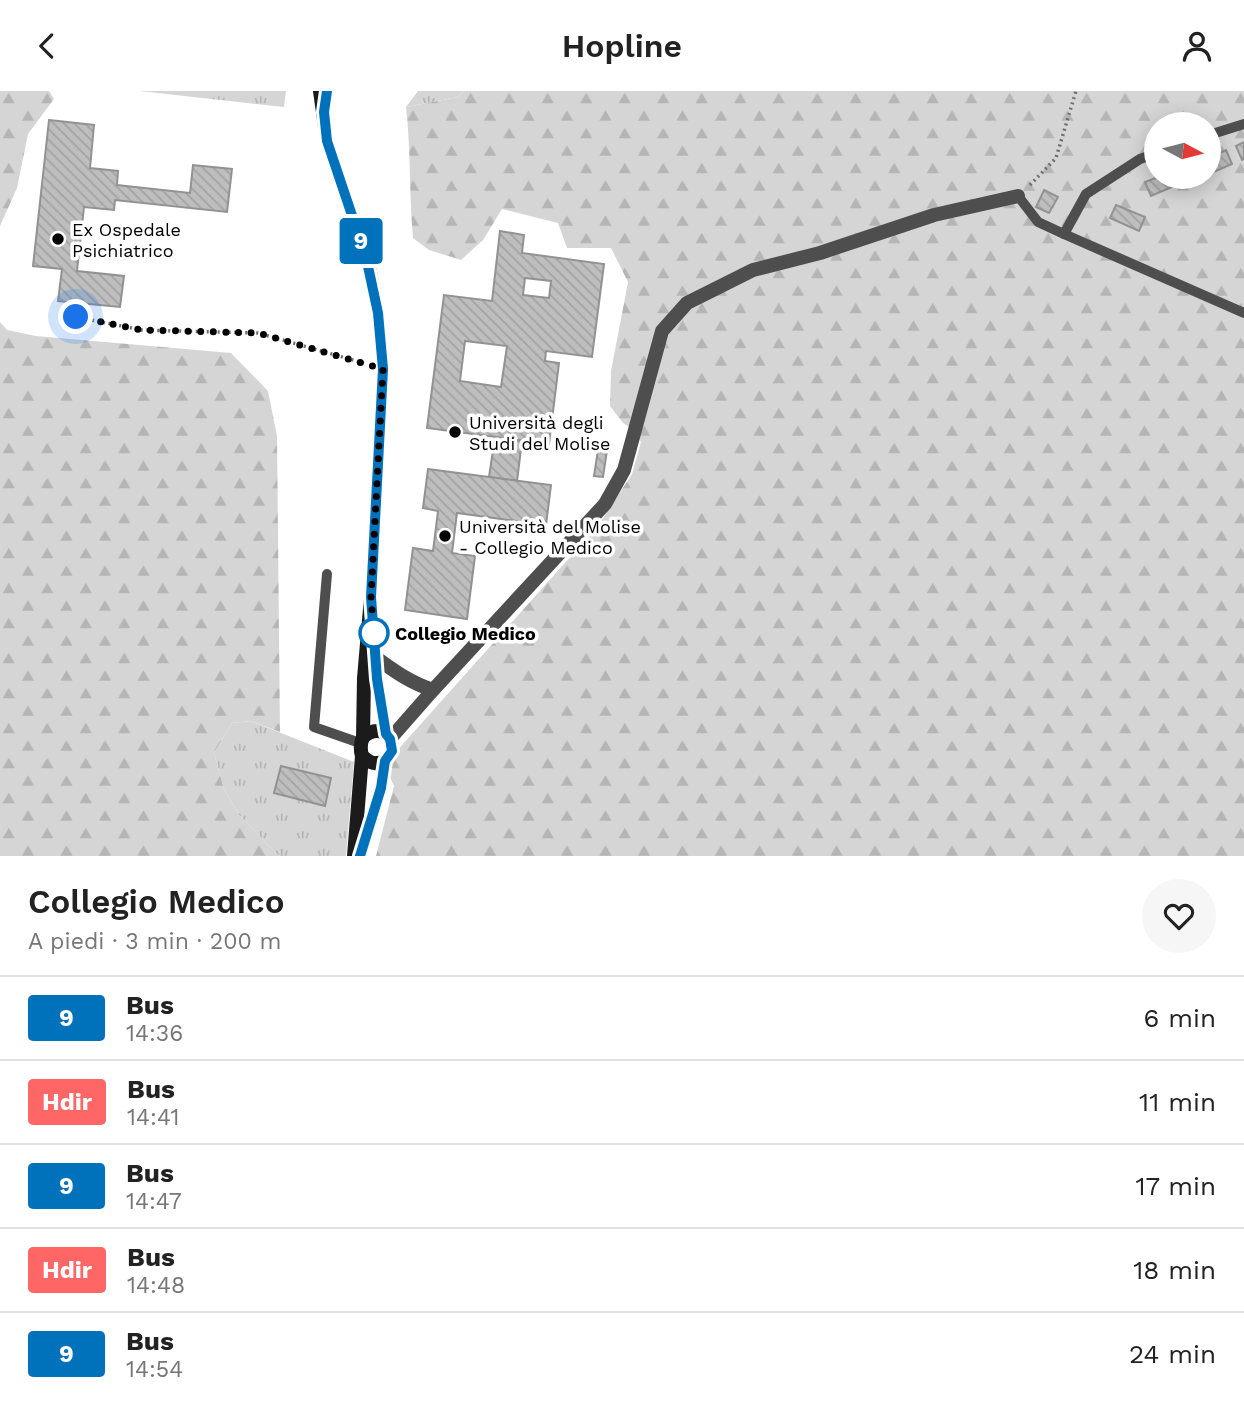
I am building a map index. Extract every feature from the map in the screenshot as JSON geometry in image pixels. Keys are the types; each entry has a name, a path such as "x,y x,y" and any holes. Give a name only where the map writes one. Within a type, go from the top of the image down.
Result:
{"main road":[{"path":"320,91 327,141 366,257 378,313 383,369 354,856"},
{"path":"324,112 327,91"},
{"path":"360,856 381,788 385,761 392,751 377,679 371,597"},
{"path":"385,761 367,761 362,745 368,733 374,731 388,736"}],"street":[{"path":"388,736 605,504 624,470 662,331 687,303 753,270 820,253 934,215 1018,196"},
{"path":"376,657 418,685 433,689"}],"lane":[{"path":"1222,131 1244,124"},
{"path":"1064,234 1086,194 1144,158"},
{"path":"1018,196 1038,222 1244,313"},
{"path":"327,574 314,727 362,745"}],"path":[{"path":"1018,196 1056,158 1076,91"},
{"path":"76,317 142,330 258,333 383,369"}],"green space":[{"path":"0,91 49,91 54,99 28,134 17,188 0,226"},
{"path":"140,91 286,91 284,107"},
{"path":"418,91 464,91 458,97 406,107"},
{"path":"464,91 1244,91 1244,856 376,856 394,786 385,767 598,526 632,474 641,442 610,406 611,371 628,282 611,248 567,248 558,223 502,209 483,240 461,260 429,250 413,238 406,107 458,97"},
{"path":"0,322 7,330 36,336 231,353 268,391 277,436 280,732 251,721 232,723 214,753 224,789 239,815 279,856 0,856"},
{"path":"251,721 354,762 346,856 279,856 239,815 224,789 214,753 232,723"}],"building":[{"name":"Ex Ospedale Psichiatrico","path":"49,120 94,125 90,168 118,171 117,185 190,193 193,165 232,169 227,212 115,200 114,210 84,207 77,271 124,276 120,307 58,301 62,269 33,266"},
{"path":"1244,142 1244,159 1242,160 1236,146"},
{"path":"1226,150 1232,164 1222,168 1222,152"},
{"path":"1148,189 1167,189 1151,196"},
{"path":"1044,190 1058,197 1049,213 1036,207"},
{"path":"1116,205 1145,217 1139,231 1110,218"},
{"path":"500,231 524,235 522,253 604,264 592,357 546,351 545,361 559,363 549,444 427,428 444,295 492,301","holes":["525,278 551,281 549,298 523,295","465,341 507,346 501,387 460,381"]},
{"path":"495,437 522,441 517,481 489,477"},
{"path":"599,443 608,444 603,477 594,476"},
{"name":"Università del Molise - Collegio Medico","path":"428,469 551,485 546,525 457,513 452,553 475,556 467,619 405,610 413,548 433,551 438,511 423,508"},
{"path":"281,766 331,778 325,806 274,793"}],"bus line":[{"name":"9","path":"327,91 324,112 327,141 366,257 378,313 383,369 371,597 377,679 386,734 390,739 392,751 385,761 381,788 360,856"}],"place":[{"name":"Ex Ospedale Psichiatrico","path":"58,239"},
{"name":"Università degli Studi del Molise","path":"455,432"},
{"name":"Università del Molise - Collegio Medico","path":"445,536"},
{"name":"Collegio Medico","path":"374,633"}],"route":[{"path":"76,317 142,330 258,333 383,369 371,597 374,633"}]}
